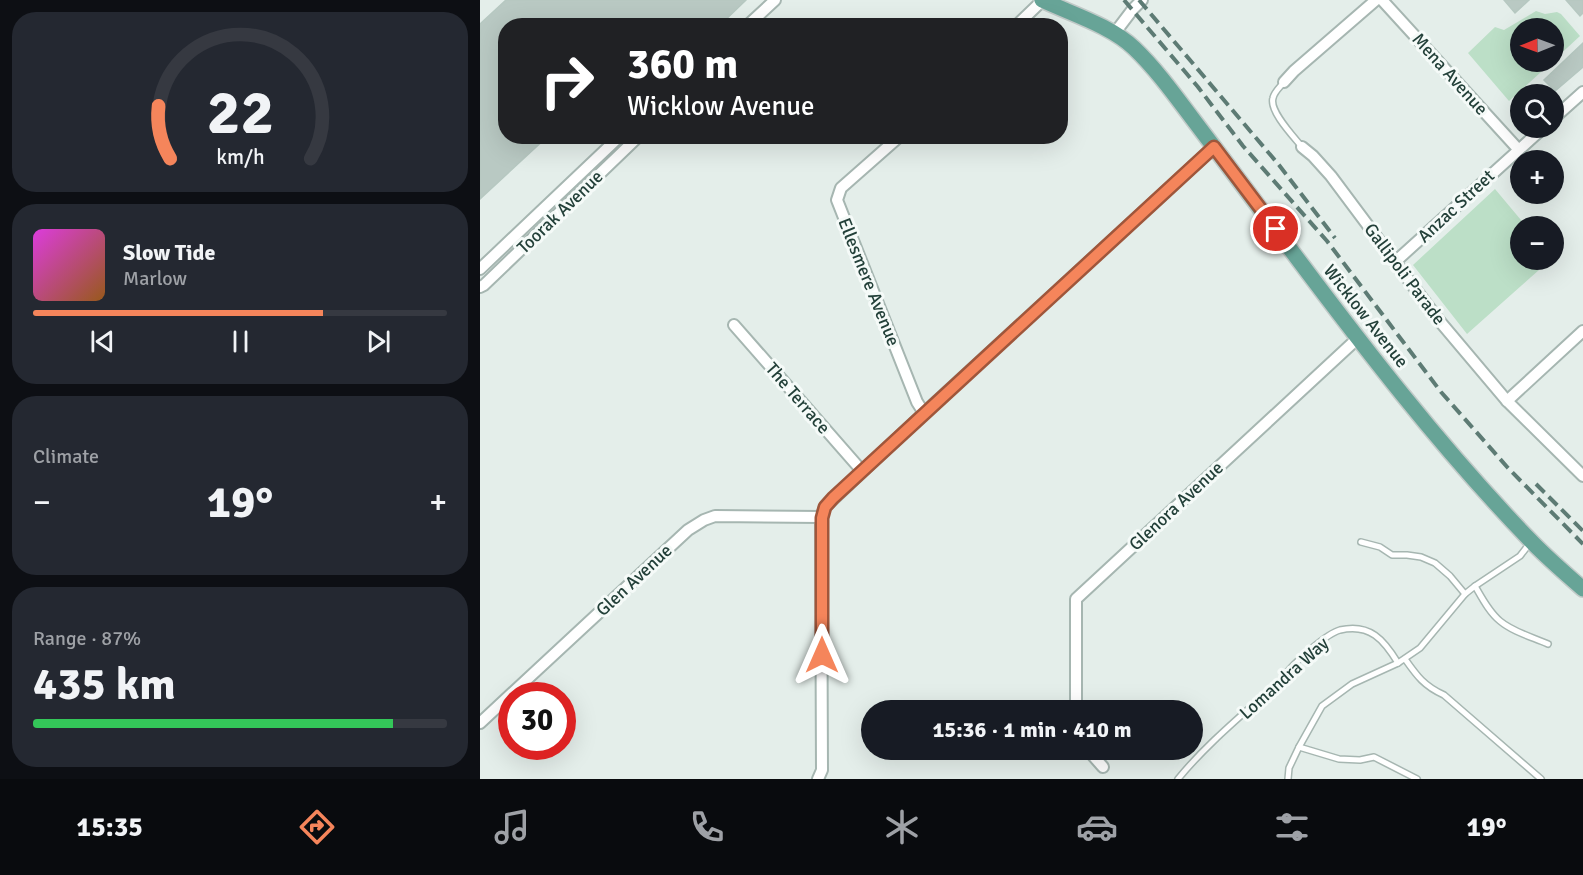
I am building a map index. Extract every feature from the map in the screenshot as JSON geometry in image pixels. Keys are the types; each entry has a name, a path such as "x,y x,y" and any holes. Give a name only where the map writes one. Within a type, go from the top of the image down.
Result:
{"main road":[{"name":"Wicklow Avenue","path":"1042,0 1114,34 1134,48 1158,73 1358,338 1440,442 1531,542 1583,589"}],"street":[{"path":"755,18 774,0"},
{"path":"1024,18 1042,0"},
{"path":"1114,34 1142,0"},
{"path":"1284,82 1376,0"},
{"name":"Mena Avenue","path":"1382,0 1518,149"},
{"path":"1564,109 1583,92"},
{"name":"Anzac Street","path":"1396,261 1531,138"},
{"name":"Toorak Avenue","path":"480,269 612,144"},
{"name":"Toorak Avenue","path":"480,287 631,144"},
{"name":"Ellesmere Avenue","path":"891,144 841,188 837,200 917,402 924,412"},
{"path":"818,779 822,770 822,518 825,507 924,412 1214,147"},
{"name":"Gallipoli Parade","path":"1302,147 1330,176 1437,318 1508,401 1583,476"},
{"name":"The Terrace","path":"734,325 862,471"},
{"path":"1508,401 1583,331"},
{"name":"Glenora Avenue","path":"1076,700 1076,599 1358,338"},
{"name":"Glen Avenue","path":"480,723 688,530 704,520 715,516 822,518"},
{"path":"1097,760 1103,767"}],"lane":[{"path":"1284,82 1274,94 1272,104 1275,112 1302,147"},
{"path":"1361,542 1380,547 1392,555 1421,557 1435,563 1465,594"},
{"path":"1288,779 1289,768 1322,706 1352,684 1398,663 1420,648 1465,594 1520,556 1531,542"},
{"path":"1475,586 1489,609 1500,621 1548,644"},
{"name":"Lomandra Way","path":"1178,779 1204,750 1274,688 1292,667 1337,631 1365,630 1376,635 1386,644 1398,663"},
{"path":"1405,659 1430,689 1443,695 1541,779"},
{"path":"1299,747 1339,759 1360,760 1374,757 1417,779"}],"green space":[{"path":"1536,11 1545,14 1557,12 1561,14 1580,36 1564,51 1564,18 1524,18"},
{"path":"1510,26 1510,72 1541,72 1528,84 1510,84 1509,101 1468,53 1495,27 1504,30"},
{"path":"1495,189 1518,216 1510,216 1510,270 1539,270 1467,334 1413,265"}],"building":[{"path":"506,0 746,0 727,18 498,18 498,144 539,144 480,199 480,24"},
{"path":"1504,0 1529,0 1515,13"},
{"path":"1566,0 1583,0 1583,13 1580,16"},
{"path":"1583,43 1583,67 1563,84 1548,84 1544,80 1552,72 1564,72 1564,61"}],"railway":[{"path":"1124,0 1198,87 1243,146 1327,241 1441,392 1508,468 1583,544"},
{"path":"1139,0 1279,165 1335,238"},
{"path":"1536,484 1583,531"}],"route":[{"path":"822,655 822,518 825,507 924,412 1214,147 1276,229"}]}
